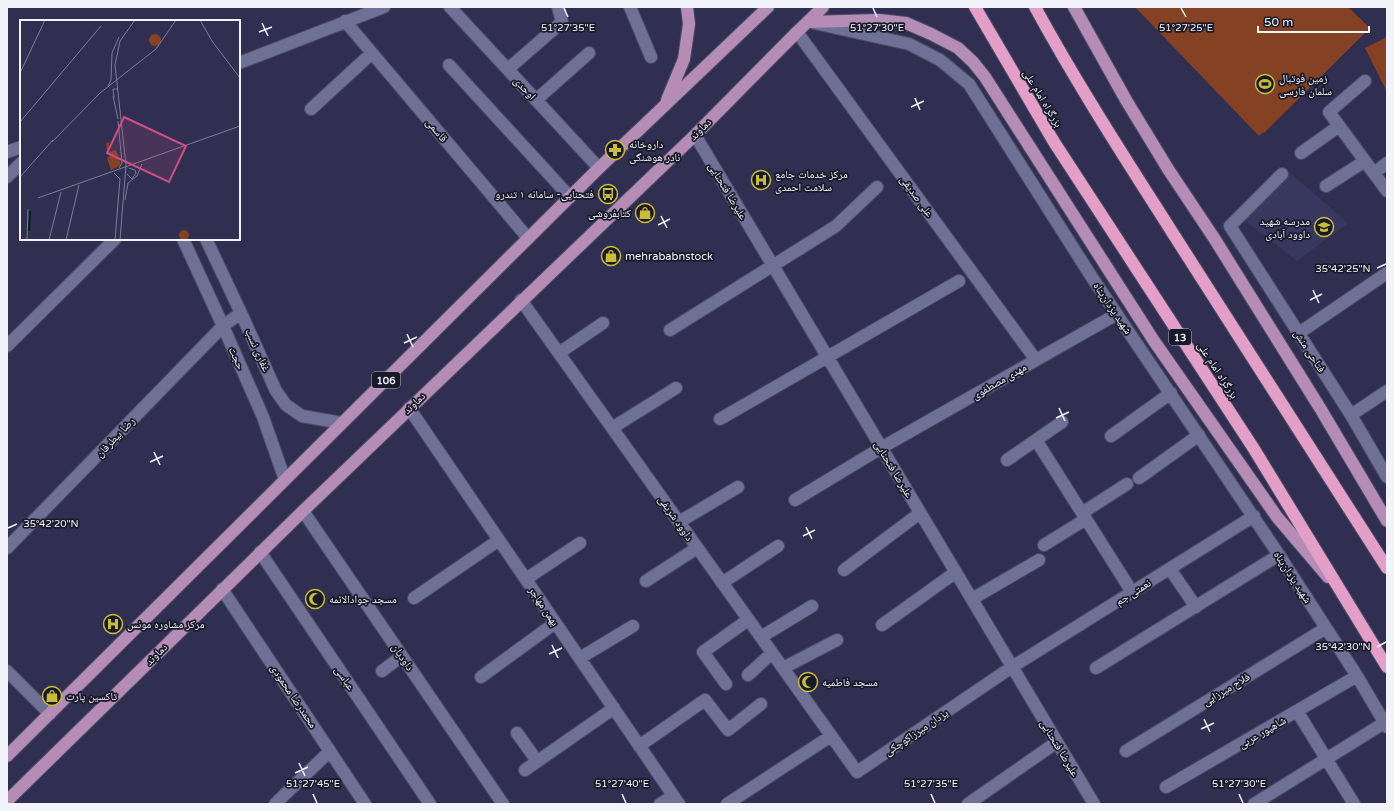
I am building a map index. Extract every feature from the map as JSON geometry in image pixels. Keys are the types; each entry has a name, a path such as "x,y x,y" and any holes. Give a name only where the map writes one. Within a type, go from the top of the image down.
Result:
{"highway":[{"name":"بزرگراه امام علی","path":"975,7 1058,148 1254,450 1387,667"},
{"path":"1035,7 1095,110 1387,568"}],"main road":[{"path":"665,104 684,59 689,24 687,7"},
{"name":"106","path":"7,756 599,168 768,7"},
{"name":"دماوند","path":"7,801 303,510 695,135 823,7"},
{"path":"1074,7 1126,100 1168,169 1214,238 1320,408 1387,520"},
{"path":"808,22 879,20 906,23 932,34 958,48 973,62 986,78 1154,341 1277,517 1341,593"}],"street":[{"path":"240,63 384,7"},
{"name":"اوحدی","path":"450,7 599,168"},
{"path":"508,69 562,22 558,7"},
{"path":"630,7 651,57"},
{"name":"قاسمی","path":"345,21 528,238"},
{"name":"شهید یزدان‌پناه","path":"808,22 909,44 940,60 969,84 1117,314 1254,516 1357,676 1386,725"},
{"name":"علی صدیقی","path":"797,32 1036,360"},
{"path":"310,109 372,53"},
{"path":"536,100 589,53"},
{"path":"449,65 570,197"},
{"path":"1365,81 1329,112 1387,191"},
{"path":"1301,153 1340,126"},
{"name":"علیرضا فتحنایی","path":"695,135 1094,804"},
{"path":"7,152 20,146"},
{"path":"1326,186 1365,161"},
{"path":"1374,173 1387,163"},
{"path":"7,177 20,165"},
{"name":"فتاحی منش","path":"1282,174 1230,226 1351,415 1387,477"},
{"path":"670,330 836,226 877,187"},
{"path":"7,346 115,240"},
{"name":"حجت","path":"183,240 263,417 285,480"},
{"name":"غفاری نسب","path":"206,240 276,391 286,405 302,416 342,423"},
{"path":"1298,333 1387,273"},
{"path":"720,419 828,358 958,281"},
{"name":"داوود شریفی","path":"521,300 831,736"},
{"name":"رضا بیطرفان","path":"7,548 223,326 241,313"},
{"name":"مهدی مصطفوی","path":"795,500 881,448 1117,314"},
{"path":"559,353 603,323"},
{"path":"612,428 676,388"},
{"path":"1351,415 1387,391"},
{"path":"1111,436 1171,393"},
{"name":"بهمن مهاجر","path":"409,408 676,800"},
{"path":"1007,460 1062,422"},
{"path":"1139,478 1199,435"},
{"path":"1036,440 1132,592"},
{"path":"1044,545 1127,484"},
{"path":"679,522 738,487"},
{"name":"داودیان","path":"303,510 502,804"},
{"path":"844,570 920,513"},
{"name":"نعمتی جم","path":"1012,667 1254,516"},
{"path":"414,598 499,540"},
{"path":"526,579 580,543"},
{"path":"722,583 778,546"},
{"path":"646,581 697,548"},
{"name":"عباسی","path":"260,552 430,804"},
{"path":"1096,668 1280,556"},
{"path":"972,599 1039,560"},
{"path":"1170,569 1196,607"},
{"path":"882,625 956,572"},
{"name":"محمدرضا محمودی","path":"222,589 365,804"},
{"path":"760,637 812,606"},
{"path":"726,684 703,652 748,620"},
{"path":"481,677 555,622"},
{"path":"580,658 633,626"},
{"name":"فلاح میرزایی","path":"1126,751 1326,628"},
{"path":"783,668 837,640"},
{"path":"748,675 772,653"},
{"path":"382,671 402,656"},
{"name":"یزدان میرزاکوچکی","path":"831,736 857,772 1012,667"},
{"path":"7,671 50,714"},
{"name":"شاهپور عربی","path":"1166,787 1357,676"},
{"path":"639,746 705,700 728,730 761,704"},
{"path":"525,770 614,708"},
{"path":"1297,711 1354,804"},
{"path":"1254,804 1386,725"},
{"path":"517,733 537,762"},
{"path":"727,804 831,736"},
{"path":"968,804 1057,742"},
{"path":"275,804 330,751"},
{"path":"660,804 676,800"}],"shaded area":[{"name":"زمین فوتبال سلمان فارسی","path":"1135,7 1348,7 1370,28 1264,133 1263,132 1259,136"},
{"path":"1387,37 1387,92 1365,48"},
{"path":"1289,172 1348,223 1297,261 1244,220"}],"place":[{"name":"زمین فوتبال سلمان فارسی","path":"1265,84"},
{"name":"داروخانه نادر هوشنگی","path":"615,150"},
{"name":"مرکز خدمات جامع سلامت احمدی","path":"761,180"},
{"name":"فتحنایی- سامانه ۱ تندرو","path":"608,194"},
{"name":"کتابفروشی","path":"645,213"},
{"name":"مدرسه شهید داوود آبادی","path":"1324,227"},
{"name":"mehrababnstock","path":"611,256"},
{"name":"مسجد جوادالائمه","path":"315,599"},
{"name":"مرکز مشاوره مونس","path":"113,624"},
{"name":"مسجد فاطمیه","path":"808,682"},
{"name":"تاکسین پارت","path":"52,696"}]}
